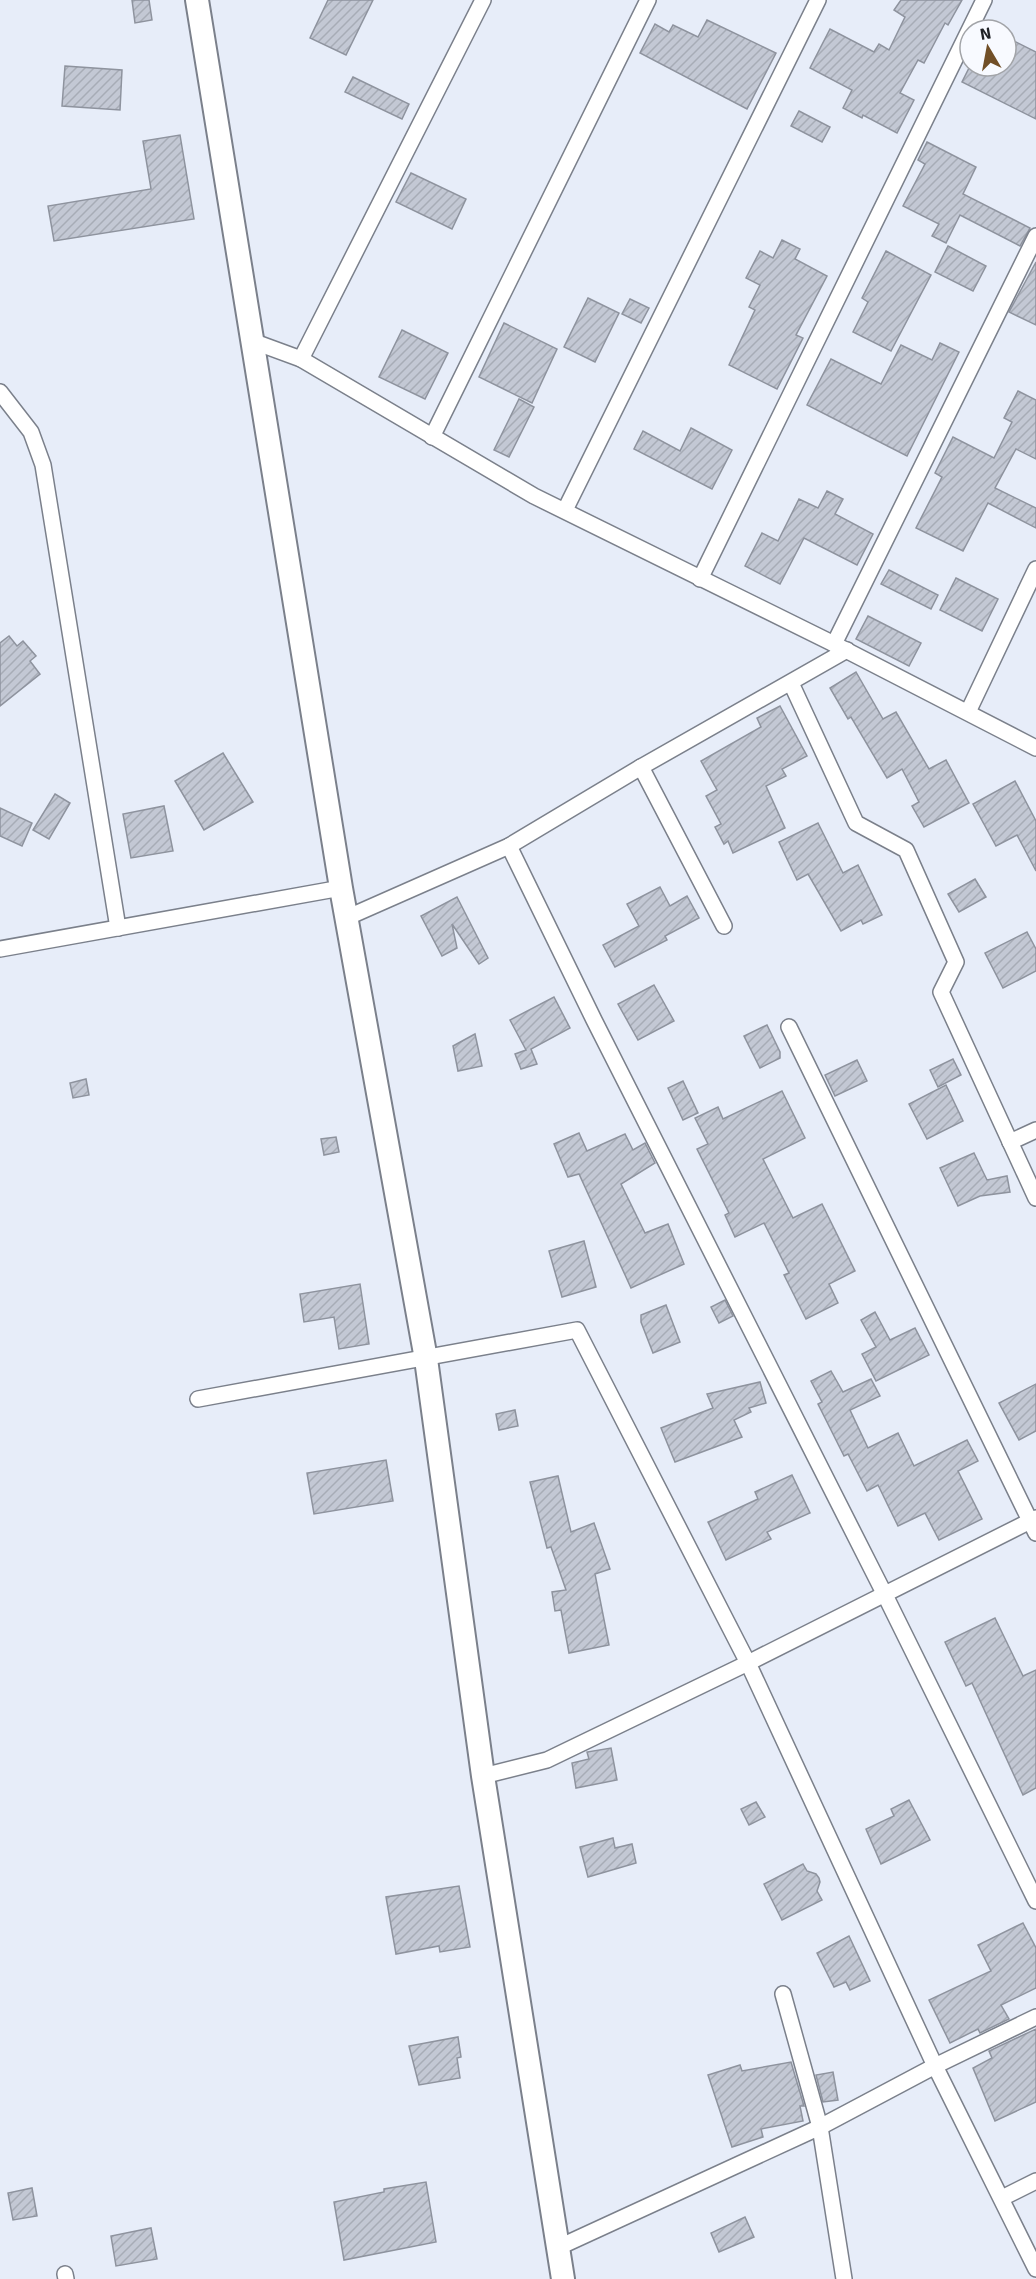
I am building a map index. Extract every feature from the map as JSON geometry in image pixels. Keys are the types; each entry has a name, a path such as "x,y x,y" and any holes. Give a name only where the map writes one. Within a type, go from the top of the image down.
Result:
{"street":[{"path":"197,0 346,918 426,1359 483,1776 563,2279"},
{"path":"301,359 483,0"},
{"path":"432,437 648,0"},
{"path":"565,510 818,0"},
{"path":"700,579 984,0"},
{"path":"346,918 509,846 641,767 791,683 841,647 1036,236"},
{"path":"252,341 301,359 534,496 841,647 1036,748"},
{"path":"0,392 31,432 43,465 118,928"},
{"path":"968,712 1036,569"},
{"path":"791,683 856,823 906,850 956,962 941,992 1036,1197"},
{"path":"641,767 724,926"},
{"path":"509,846 1036,1901"},
{"path":"0,949 341,888"},
{"path":"483,1776 547,1760 1034,1524 789,1027"},
{"path":"1010,1143 1036,1130"},
{"path":"198,1399 577,1330 748,1663 935,2066 1036,2269"},
{"path":"783,1994 819,2127 844,2279"},
{"path":"557,2248 819,2127 935,2066 1036,2017"},
{"path":"1002,2198 1036,2181"}],"building":[{"path":"132,0 149,0 152,20 135,23"},
{"path":"328,0 373,0 346,55 310,38"},
{"path":"901,0 962,0 948,25 945,23 924,63 918,60 900,93 914,100 897,133 863,115 862,118 843,108 852,90 810,68 830,29 874,52 879,44 889,50 905,17 894,10"},
{"path":"707,20 776,53 747,109 640,53 655,24 669,32 673,25 698,37"},
{"path":"1018,43 1036,52 1036,119 962,82 964,78 1018,78"},
{"path":"65,66 122,70 120,110 62,106"},
{"path":"353,77 409,104 402,119 345,92"},
{"path":"799,111 830,127 822,142 791,126"},
{"path":"180,135 194,219 54,241 48,206 151,189 143,141"},
{"path":"927,142 976,167 963,194 1030,228 1020,246 960,215 946,243 932,236 939,224 903,206 925,164 918,160"},
{"path":"411,173 466,199 452,229 396,202"},
{"path":"782,240 800,249 795,259 827,276 796,335 803,338 777,389 729,365 755,310 749,307 760,285 746,278 760,251 773,258"},
{"path":"948,246 986,266 973,291 935,272"},
{"path":"886,251 931,275 891,351 853,332 868,302 862,298"},
{"path":"1036,262 1036,325 1009,312"},
{"path":"588,298 619,313 595,362 564,347"},
{"path":"630,299 649,308 641,323 622,314"},
{"path":"504,323 557,349 532,403 479,377"},
{"path":"402,330 448,353 425,399 379,377"},
{"path":"940,343 959,352 907,456 807,405 831,359 881,384 901,345 932,360"},
{"path":"1018,391 1036,400 1036,459 1016,449 995,488 1036,508 1036,528 988,503 963,551 916,528 942,477 935,473 953,437 994,458 1012,422 1004,418"},
{"path":"519,399 534,407 509,457 494,450"},
{"path":"691,428 732,450 712,489 634,449 643,431 680,451"},
{"path":"827,491 843,499 835,514 873,534 857,565 804,538 780,584 745,566 762,533 778,541 799,499 818,508"},
{"path":"889,570 938,595 931,609 881,584"},
{"path":"956,578 998,599 982,631 940,610"},
{"path":"868,616 921,643 909,666 856,639"},
{"path":"9,636 17,646 23,641 36,656 30,661 40,674 0,706 0,643"},
{"path":"856,672 883,719 896,712 929,769 946,760 969,803 924,827 912,806 919,802 902,769 887,778 851,717 848,719 830,688"},
{"path":"780,706 807,756 782,769 786,776 766,786 785,828 733,853 728,841 724,844 715,827 721,824 706,796 717,790 701,761 761,727 757,718"},
{"path":"223,753 253,802 204,830 175,781"},
{"path":"1015,781 1036,821 1036,871 1017,835 996,846 973,804"},
{"path":"55,794 70,803 49,839 33,830"},
{"path":"164,806 173,851 131,858 123,814"},
{"path":"0,808 32,823 22,846 0,836"},
{"path":"818,823 843,873 858,865 882,915 863,924 861,920 841,931 808,874 797,880 779,842"},
{"path":"975,879 986,897 959,912 948,894"},
{"path":"660,887 670,906 687,896 699,918 665,936 667,940 615,967 603,945 639,926 627,904"},
{"path":"457,897 488,958 479,964 452,924 457,948 442,956 421,916"},
{"path":"1027,932 1036,949 1036,971 1003,988 985,953"},
{"path":"654,985 674,1021 638,1040 618,1004"},
{"path":"554,997 570,1028 531,1049 537,1064 521,1069 515,1054 526,1050 510,1020"},
{"path":"767,1025 780,1052 780,1058 760,1068 744,1036"},
{"path":"475,1034 482,1066 458,1071 453,1046"},
{"path":"953,1059 961,1075 938,1087 930,1070"},
{"path":"857,1060 867,1081 835,1096 825,1075"},
{"path":"86,1079 89,1095 73,1098 70,1083"},
{"path":"683,1081 698,1113 683,1120 668,1088"},
{"path":"946,1085 963,1121 927,1139 909,1104"},
{"path":"782,1091 805,1138 763,1159 793,1218 822,1204 855,1271 829,1284 838,1303 806,1319 784,1275 789,1273 764,1223 735,1237 725,1215 729,1213 697,1149 708,1144 695,1118 718,1107 723,1119"},
{"path":"579,1133 587,1151 625,1134 633,1150 645,1143 655,1163 621,1184 645,1233 668,1224 684,1264 631,1288 579,1174 568,1177 554,1144"},
{"path":"336,1137 339,1152 324,1155 321,1139"},
{"path":"974,1153 987,1180 1007,1176 1010,1192 980,1196 958,1206 940,1168"},
{"path":"584,1241 596,1287 562,1297 549,1251"},
{"path":"360,1284 369,1344 339,1349 334,1317 304,1322 300,1294"},
{"path":"725,1300 733,1316 719,1323 711,1307"},
{"path":"666,1305 680,1342 653,1353 641,1322 641,1315"},
{"path":"875,1312 890,1340 915,1328 929,1355 876,1381 862,1354 876,1347 861,1320"},
{"path":"831,1371 843,1392 871,1379 880,1396 850,1410 868,1448 898,1433 914,1466 967,1440 978,1461 958,1471 982,1519 939,1540 925,1513 898,1526 878,1485 867,1491 848,1454 844,1456 818,1404 822,1402 811,1381"},
{"path":"760,1382 766,1403 749,1408 751,1412 734,1420 742,1437 675,1462 661,1428 713,1408 707,1394"},
{"path":"1036,1384 1036,1431 1019,1440 999,1403"},
{"path":"515,1410 518,1426 499,1430 496,1414"},
{"path":"386,1460 393,1501 314,1514 307,1473"},
{"path":"792,1475 810,1513 767,1532 771,1539 726,1560 708,1522 758,1499 755,1492"},
{"path":"558,1476 571,1532 594,1523 610,1569 595,1574 609,1645 569,1653 561,1610 555,1611 552,1592 566,1590 551,1547 547,1548 530,1482"},
{"path":"995,1618 1023,1676 1036,1670 1036,1788 1023,1795 972,1683 966,1686 945,1642"},
{"path":"611,1748 617,1780 576,1788 572,1763 589,1759 587,1752"},
{"path":"909,1800 930,1840 881,1864 866,1829 894,1816 891,1809"},
{"path":"756,1802 765,1817 749,1825 741,1809"},
{"path":"613,1838 615,1848 632,1844 636,1863 588,1877 580,1847"},
{"path":"803,1864 807,1871 816,1874 819,1878 817,1891 822,1900 782,1920 764,1884"},
{"path":"459,1886 470,1947 440,1952 439,1946 396,1954 386,1897"},
{"path":"1023,1923 1036,1948 1036,1988 1001,2005 1009,2019 980,2033 978,2029 950,2043 929,2000 991,1971 978,1945"},
{"path":"849,1936 870,1981 850,1990 846,1982 834,1987 817,1953"},
{"path":"1036,2029 1036,2102 995,2121 973,2068 992,2058 989,2051"},
{"path":"458,2037 461,2057 457,2058 460,2078 419,2085 409,2046"},
{"path":"791,2062 804,2106 800,2106 803,2121 761,2129 763,2137 732,2147 708,2075 740,2065 742,2071"},
{"path":"833,2072 838,2100 823,2102 816,2075"},
{"path":"426,2182 436,2242 344,2260 334,2202 384,2192 384,2189"},
{"path":"32,2188 37,2216 13,2220 8,2193"},
{"path":"745,2217 754,2237 719,2252 711,2233"},
{"path":"151,2228 157,2259 116,2266 111,2236"}]}
